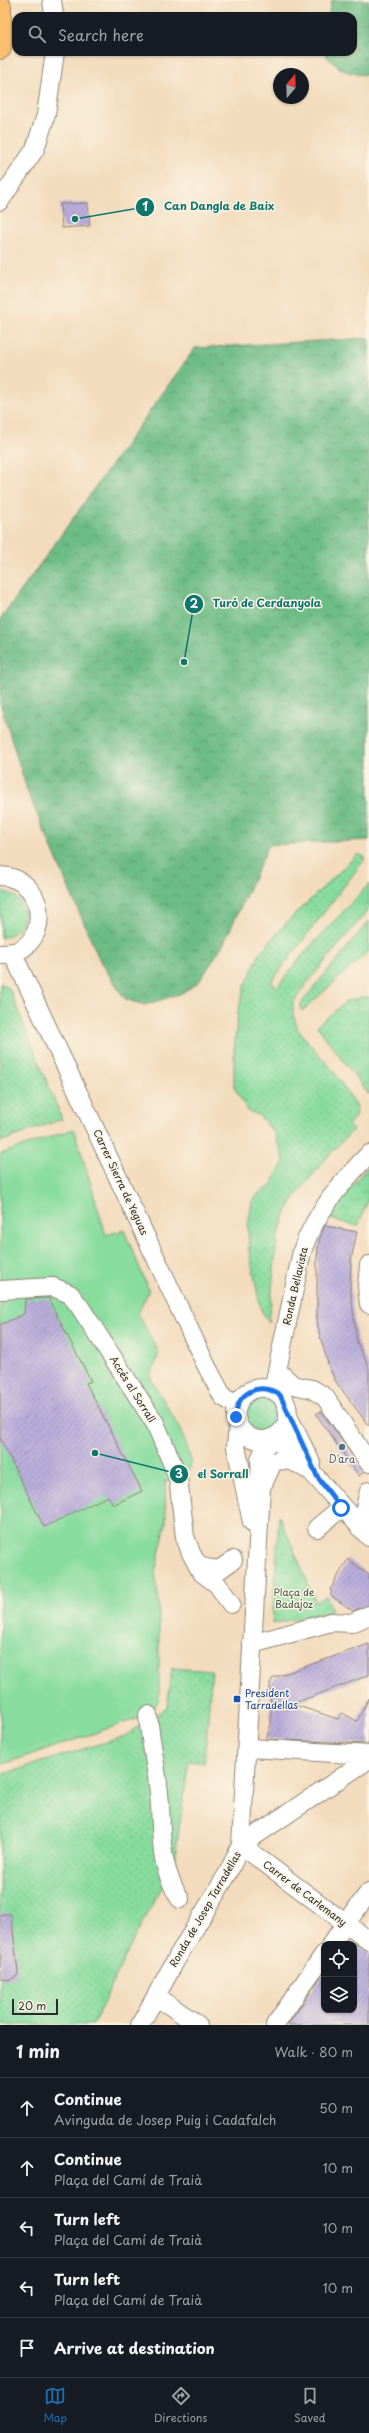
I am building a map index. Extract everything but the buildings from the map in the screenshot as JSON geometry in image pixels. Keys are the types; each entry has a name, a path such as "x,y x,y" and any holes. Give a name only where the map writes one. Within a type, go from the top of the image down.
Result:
{"highway":[{"path":"0,7 0,48"}],"street":[{"path":"52,0 54,12"},
{"path":"0,201 35,149 46,115 54,56"},
{"path":"1,876 16,880 29,889 39,907 40,917 34,936 28,943 6,953"},
{"name":"Carrer Sierra de Yeguas","path":"6,953 218,1390 224,1397 237,1405"},
{"name":"Ronda Bellavista","path":"274,1391 288,1317 307,1237 320,1212 369,1154"},
{"path":"369,1265 367,1287 369,1304"},
{"name":"Accés al Sorrall","path":"0,1290 53,1286 70,1294 80,1307 155,1423 178,1478 185,1537 195,1562 201,1572 223,1591 231,1604"},
{"path":"278,1371 292,1385 312,1390 325,1397 369,1463"},
{"path":"312,1390 274,1391 261,1388 249,1391 237,1405 238,1423 241,1430 253,1438 270,1439 293,1451 318,1478 341,1508 364,1533"},
{"path":"274,1391 283,1400 288,1416 318,1478"},
{"path":"270,1439 282,1430 288,1416"},
{"name":"Ronda de Josep Tarradellas","path":"238,1423 236,1447 256,1547"},
{"name":"Ronda de Josep Tarradellas","path":"140,2025 228,1873 241,1845 248,1748 256,1547 261,1488 260,1460 270,1439"},
{"name":"Ronda de Josep Tarradellas","path":"261,1488 273,1462 281,1460 299,1464 318,1478"},
{"path":"364,1533 369,1491"},
{"path":"317,1528 341,1508"},
{"path":"195,1562 205,1568 220,1570 233,1560"},
{"path":"252,1644 331,1622 352,1623 369,1615"},
{"path":"148,1715 158,1784 161,1837 165,1864 169,1881 180,1899"},
{"path":"248,1748 369,1755"},
{"path":"241,1845 369,1759"},
{"name":"Carrer de Carlemany","path":"241,1845 369,1941"},
{"path":"333,1941 369,1892"},
{"path":"275,2025 321,1958"},
{"path":"156,1996 198,2025"}],"green space":[{"path":"332,0 369,0 369,75 345,71 335,65 326,56 357,56 357,12 329,12"},
{"path":"369,338 369,840 269,845 224,943 199,982 180,994 145,1005 125,999 100,961 28,793 0,703 0,620 195,348"},
{"path":"358,854 365,857 364,860 271,982 277,987 305,952 369,884 369,909 302,989 293,1004 293,1014 298,1030 334,1072 357,1107 355,1117 348,1125 353,1130 329,1155 294,1198 286,1212 277,1239 269,1322 261,1310 249,1251 248,1225 252,1202 259,1193 270,1187 284,1161 274,1133 260,1116 248,1111 234,1087 234,1050 238,1012 245,986 260,953 289,920"},
{"path":"0,891 10,893 18,898 24,913 18,929 11,935 1,938"},
{"path":"369,921 369,951 302,1011 300,1008 302,1002"},
{"path":"0,983 9,988 62,1119 0,1142"},
{"path":"362,997 369,997 369,1095 317,1026 347,1001"},
{"path":"74,1129 106,1235 124,1230 149,1290 138,1314 159,1353 150,1376 182,1435 190,1459 190,1469 165,1482 166,1523 155,1573 159,1604 159,1700 148,1715 0,1765 0,1154"},
{"path":"369,1165 369,1197 358,1226 326,1218"},
{"path":"260,1398 266,1398 275,1403 279,1409 279,1421 275,1427 266,1432 260,1432 251,1427 246,1418 246,1412 251,1403"},
{"name":"Plaça de Badajoz","path":"279,1515 316,1602 327,1596 332,1611 272,1624"},
{"path":"172,1668 212,1671 204,1763 189,1761 174,1864 133,1940 93,2025 0,2025 0,1775 125,1736 167,1707"}],"place":[{"name":"Can Dangla de Baix","path":"75,219"},
{"name":"Turó de Cerdanyola","path":"184,662"},
{"name":"D'ara","path":"342,1447"},
{"name":"el Sorrall","path":"95,1453"},
{"name":"President Tarradellas","path":"237,1699"}],"route":[{"path":"236,1417 237,1405 240,1399 249,1391 267,1388 280,1395 288,1410 288,1416 318,1478 341,1508"}]}
